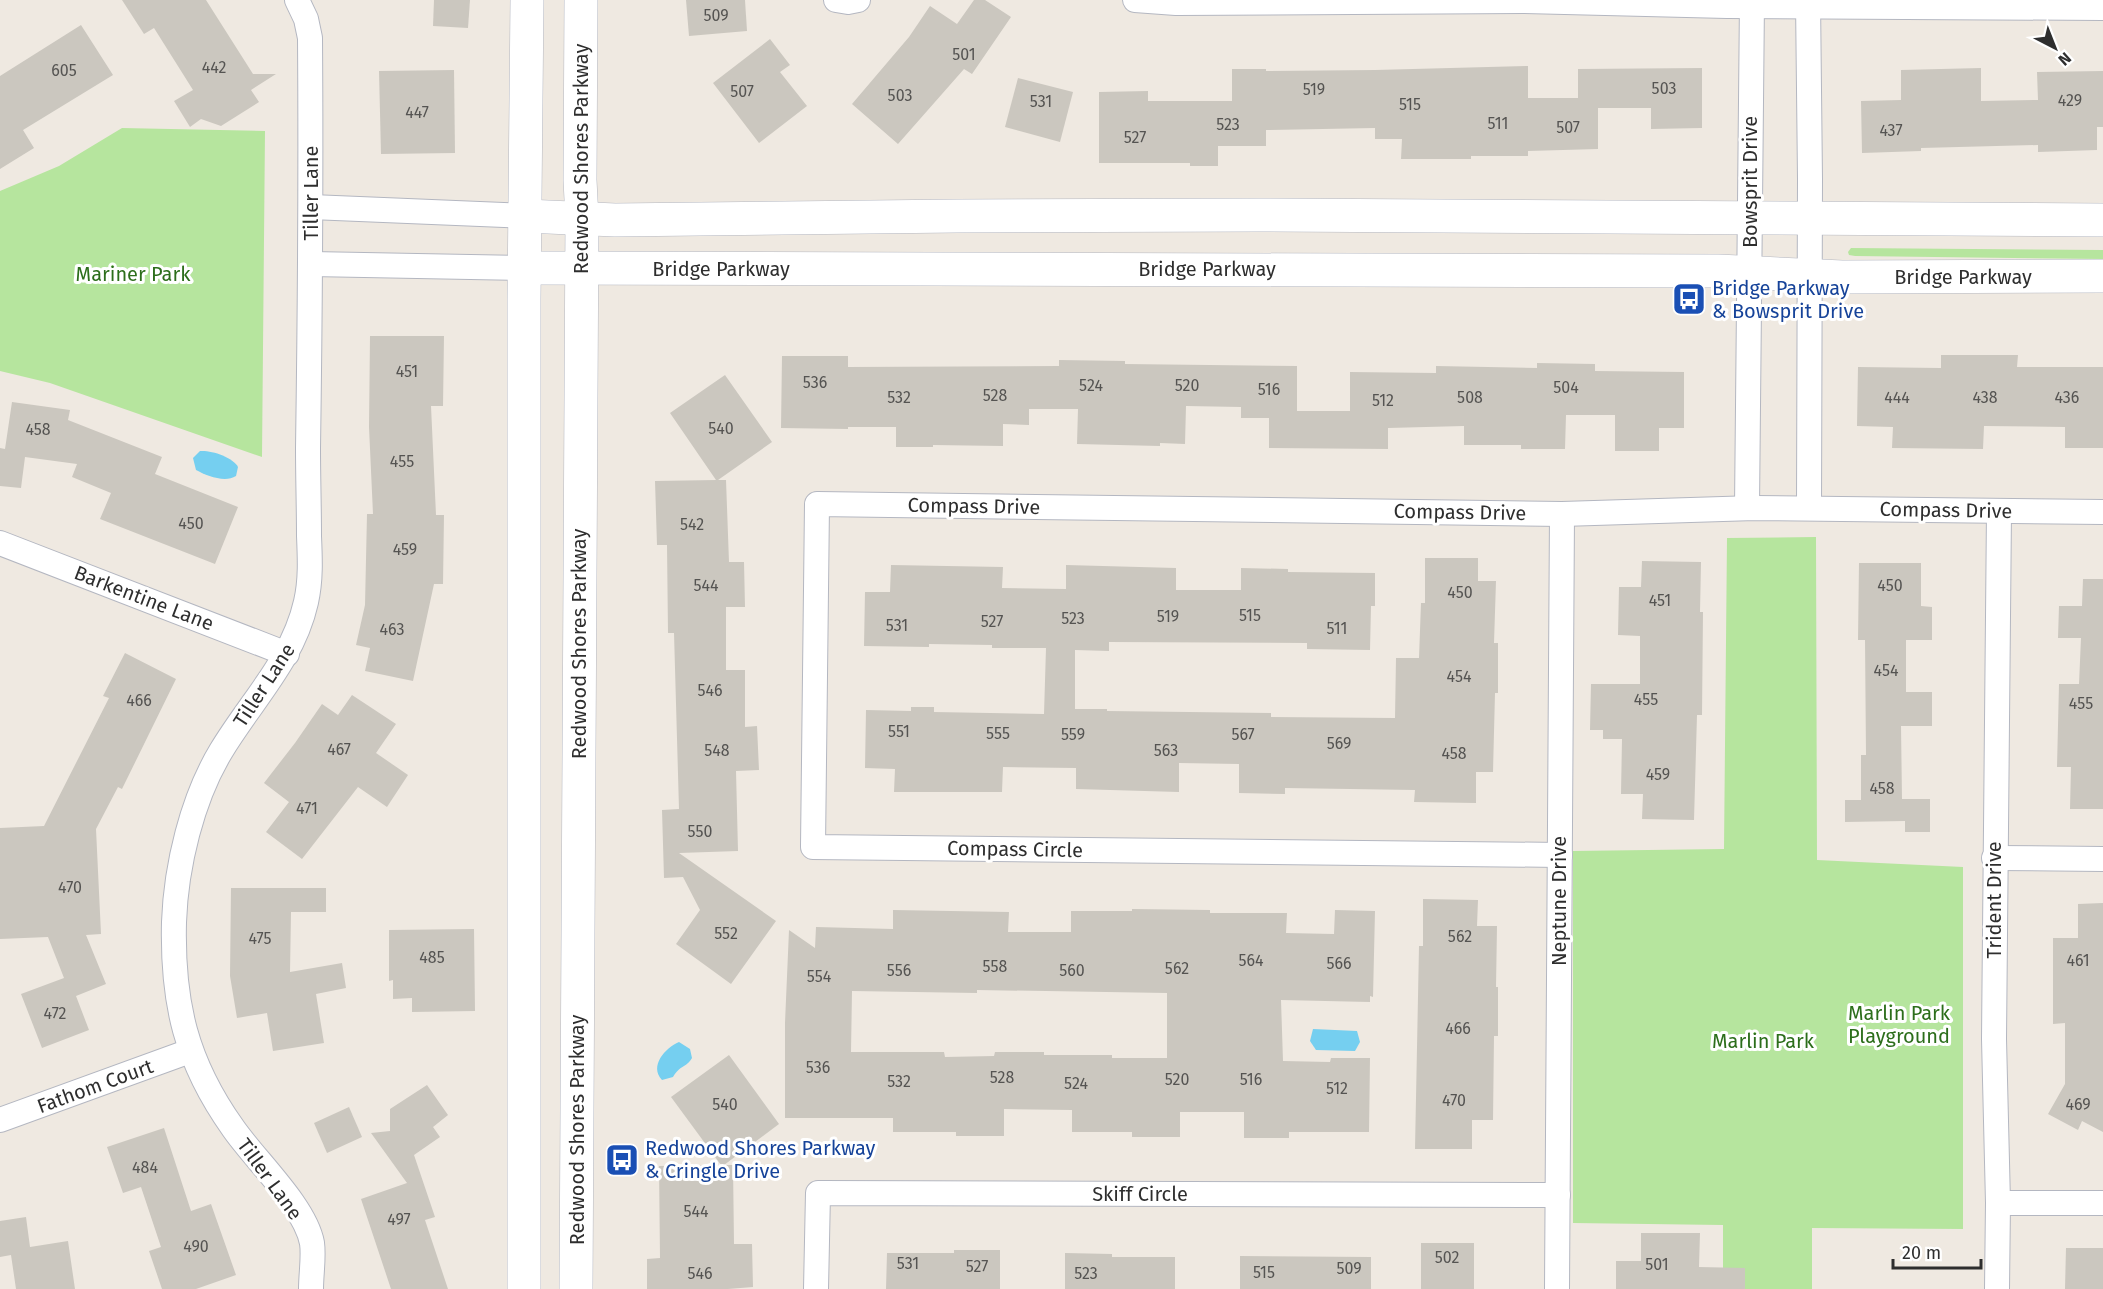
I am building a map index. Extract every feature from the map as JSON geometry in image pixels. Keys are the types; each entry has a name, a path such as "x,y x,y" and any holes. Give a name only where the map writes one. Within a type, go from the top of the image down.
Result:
{"street":[{"name":"Tiller Lane","path":"297,0 306,19 310,38 311,264 308,465 310,570 307,597 300,625 287,654 220,752 198,801 179,870 174,924 178,1004 190,1051 233,1128 298,1212 312,1242 311,1289"},
{"path":"524,1289 527,0"},
{"name":"Redwood Shores Parkway","path":"576,1289 582,267 581,0"},
{"path":"836,0 848,2 858,0"},
{"path":"1135,0 1176,2 1523,0 2103,8"},
{"name":"Bowsprit Drive","path":"1747,508 1751,3"},
{"path":"1808,3 1809,508"},
{"path":"311,207 582,219 1235,215 2103,220"},
{"name":"Bridge Parkway","path":"311,264 615,269 1749,272 1842,277 2103,276"},
{"name":"Compass Drive","path":"817,504 1562,514 1747,508 2103,512"},
{"name":"Compass Circle","path":"817,504 813,847 1560,855"},
{"name":"Trident Drive","path":"1997,1289 1994,858 1999,512"},
{"name":"Neptune Drive","path":"1557,1289 1562,514"},
{"name":"Barkentine Lane","path":"0,543 287,654"},
{"path":"1994,858 2103,859"},
{"name":"Fathom Court","path":"0,1120 190,1051"},
{"name":"Skiff Circle","path":"816,1289 818,1193 1558,1195"},
{"path":"1998,1203 2103,1203"}],"green space":[{"name":"Mariner Park","path":"122,128 265,131 262,457 50,383 0,371 0,191 59,166"},
{"path":"1851,248 2103,250 2103,259 1855,256 1849,255"},
{"name":"Marlin Park","path":"1816,537 1817,860 1963,867 1963,1229 1812,1228 1812,1289 1723,1289 1723,1225 1573,1223 1573,851 1724,849 1727,538"}],"water":[{"path":"200,451 227,457 238,467 236,476 221,479 196,470 193,458"},
{"path":"1313,1029 1357,1031 1360,1042 1355,1051 1316,1050 1310,1041"},
{"path":"679,1042 690,1049 692,1058 673,1077 662,1080 657,1069 660,1058 669,1048"}],"building":[{"path":"122,0 206,0 253,74 276,74 251,90 259,102 221,126 201,119 190,127 174,101 193,90 154,28 144,34"},
{"path":"434,0 470,0 468,28 433,26"},
{"path":"686,0 745,0 747,31 689,36"},
{"path":"974,0 985,0 1011,17 972,74 964,69 898,144 852,104 909,37 930,6 957,24"},
{"path":"81,25 113,75 23,130 34,148 0,169 0,76"},
{"path":"770,39 790,65 780,72 807,106 759,143 713,83"},
{"path":"1528,66 1528,98 1578,98 1578,69 1702,68 1702,128 1651,129 1651,108 1598,108 1598,149 1528,151 1528,156 1471,156 1471,159 1401,159 1402,139 1375,139 1375,128 1266,130 1266,146 1218,146 1218,166 1190,166 1190,163 1099,163 1099,92 1148,91 1148,101 1232,101 1232,69 1375,70"},
{"path":"1981,68 1981,101 2038,100 2037,72 2103,71 2103,127 2097,127 2097,150 2038,152 2038,145 1921,148 1921,151 1862,153 1861,101 1901,100 1901,70"},
{"path":"454,70 455,153 381,154 379,71"},
{"path":"1018,78 1073,92 1060,142 1005,127"},
{"path":"370,336 444,336 443,406 431,406 436,515 444,515 443,584 434,584 413,681 365,671 370,648 356,645 365,605 367,514 373,514 369,427"},
{"path":"1941,355 2018,355 2017,367 2103,367 2103,448 2065,448 2065,427 1984,426 1983,449 1892,448 1893,427 1857,426 1858,367 1941,368"},
{"path":"782,356 848,356 848,367 1059,366 1059,360 1125,361 1125,364 1297,366 1297,411 1350,411 1350,372 1436,373 1436,366 1537,368 1537,363 1595,364 1595,371 1684,372 1684,428 1659,428 1659,451 1615,451 1615,415 1566,415 1565,449 1521,449 1521,445 1464,445 1464,426 1388,428 1388,449 1269,448 1269,418 1241,418 1241,407 1186,406 1185,444 1160,443 1160,446 1077,444 1078,409 1029,409 1029,425 1003,424 1003,446 896,447 896,427 781,428"},
{"path":"725,375 772,442 718,480 726,480 729,562 744,562 745,607 726,607 726,670 745,670 745,727 757,726 759,770 736,771 738,851 679,853 776,921 731,984 676,944 700,910 683,877 664,878 662,810 679,809 674,633 668,633 667,545 657,545 655,481 716,480 670,413"},
{"path":"12,402 70,410 68,420 162,457 155,474 238,507 215,564 100,519 111,493 72,477 77,464 25,457 21,488 0,486 0,448 5,449"},
{"path":"1425,558 1478,558 1478,581 1496,581 1494,643 1498,643 1498,693 1495,693 1493,772 1476,772 1476,803 1414,802 1415,790 1285,788 1285,794 1239,793 1239,764 1179,763 1179,792 1076,789 1076,768 1003,767 1002,792 894,792 895,769 865,768 866,710 911,711 911,707 934,707 934,712 1044,714 1046,648 992,648 992,645 929,644 929,647 864,646 865,592 890,592 891,565 1003,567 1002,588 1066,589 1066,565 1176,568 1176,590 1241,590 1241,568 1288,569 1288,572 1375,573 1375,606 1371,606 1370,650 1307,649 1307,643 1109,642 1109,651 1075,650 1075,709 1271,713 1271,717 1395,718 1396,658 1419,658 1421,603 1425,603"},
{"path":"1642,561 1701,562 1702,715 1697,715 1694,820 1642,819 1643,794 1621,794 1622,739 1603,739 1603,730 1590,730 1591,684 1640,684 1640,636 1618,635 1619,587 1641,587"},
{"path":"1859,563 1921,563 1921,606 1932,607 1932,640 1906,640 1906,692 1932,692 1932,726 1901,726 1902,799 1930,799 1930,832 1905,832 1905,821 1845,822 1845,800 1861,800 1861,755 1866,755 1865,640 1858,640"},
{"path":"2083,579 2103,579 2103,809 2070,809 2071,767 2057,767 2059,684 2079,684 2081,638 2058,638 2059,606 2082,606"},
{"path":"125,653 176,679 122,789 118,787 96,829 101,934 86,935 106,984 76,996 89,1030 42,1048 21,994 64,978 48,937 0,939 0,828 44,826 109,698 103,696"},
{"path":"352,695 396,724 376,753 408,775 387,807 358,787 302,859 266,832 289,802 264,783 322,704 338,715"},
{"path":"231,888 326,888 326,912 291,912 290,972 342,963 346,988 316,994 324,1043 273,1051 267,1013 237,1018 230,976"},
{"path":"1423,899 1478,900 1477,926 1497,926 1498,1036 1494,1036 1493,1120 1472,1120 1472,1149 1415,1149 1419,946 1423,946"},
{"path":"2103,903 2103,1132 2082,1121 2078,1130 2048,1114 2065,1084 2065,1023 2053,1024 2053,938 2078,938 2078,904"},
{"path":"1132,909 1210,910 1210,913 1287,913 1286,933 1334,934 1335,910 1375,911 1373,997 1370,996 1370,1002 1281,1000 1283,1061 1330,1062 1331,1058 1370,1058 1369,1132 1289,1132 1289,1138 1244,1138 1244,1112 1180,1112 1180,1137 1132,1137 1132,1132 1072,1132 1072,1110 1004,1109 1004,1136 956,1136 956,1132 893,1132 893,1118 785,1118 785,1023 789,930 815,948 816,927 893,929 893,910 1009,912 1008,932 1071,932 1071,911 1132,911","holes":["852,991 1167,993 1167,1058 1044,1055 1044,1052 995,1052 994,1056 945,1057 944,1052 851,1052"]},
{"path":"474,929 475,1011 412,1012 412,998 393,999 393,980 389,981 389,930"},
{"path":"729,1055 779,1124 724,1165 733,1165 734,1244 752,1244 753,1287 647,1289 647,1259 660,1258 659,1166 721,1165 671,1097"},
{"path":"427,1085 448,1115 433,1127 440,1137 414,1155 435,1217 425,1220 448,1289 391,1289 361,1199 407,1183 371,1133 390,1131 390,1109"},
{"path":"349,1107 362,1137 327,1153 314,1123"},
{"path":"164,1128 191,1211 211,1204 236,1275 196,1289 162,1289 149,1251 161,1247 141,1187 123,1193 107,1147"},
{"path":"26,1217 30,1247 68,1241 75,1289 16,1289 11,1255 0,1257 0,1221"},
{"path":"1641,1233 1700,1233 1699,1267 1745,1268 1745,1289 1616,1289 1616,1261 1641,1261"},
{"path":"1421,1243 1474,1243 1474,1289 1421,1289"},
{"path":"2066,1248 2103,1248 2103,1289 2065,1289"},
{"path":"954,1250 1000,1250 1000,1289 886,1289 887,1253 954,1253"},
{"path":"1065,1253 1112,1254 1112,1257 1175,1257 1175,1289 1065,1289"},
{"path":"1240,1256 1371,1257 1371,1289 1240,1289"}],"place":[{"name":"Bridge Parkway & Bowsprit Drive","path":"1689,299"},
{"name":"Redwood Shores Parkway & Cringle Drive","path":"622,1160"}],"park label":[{"name":"Marlin Park Playground","path":"1899,1024"}]}
